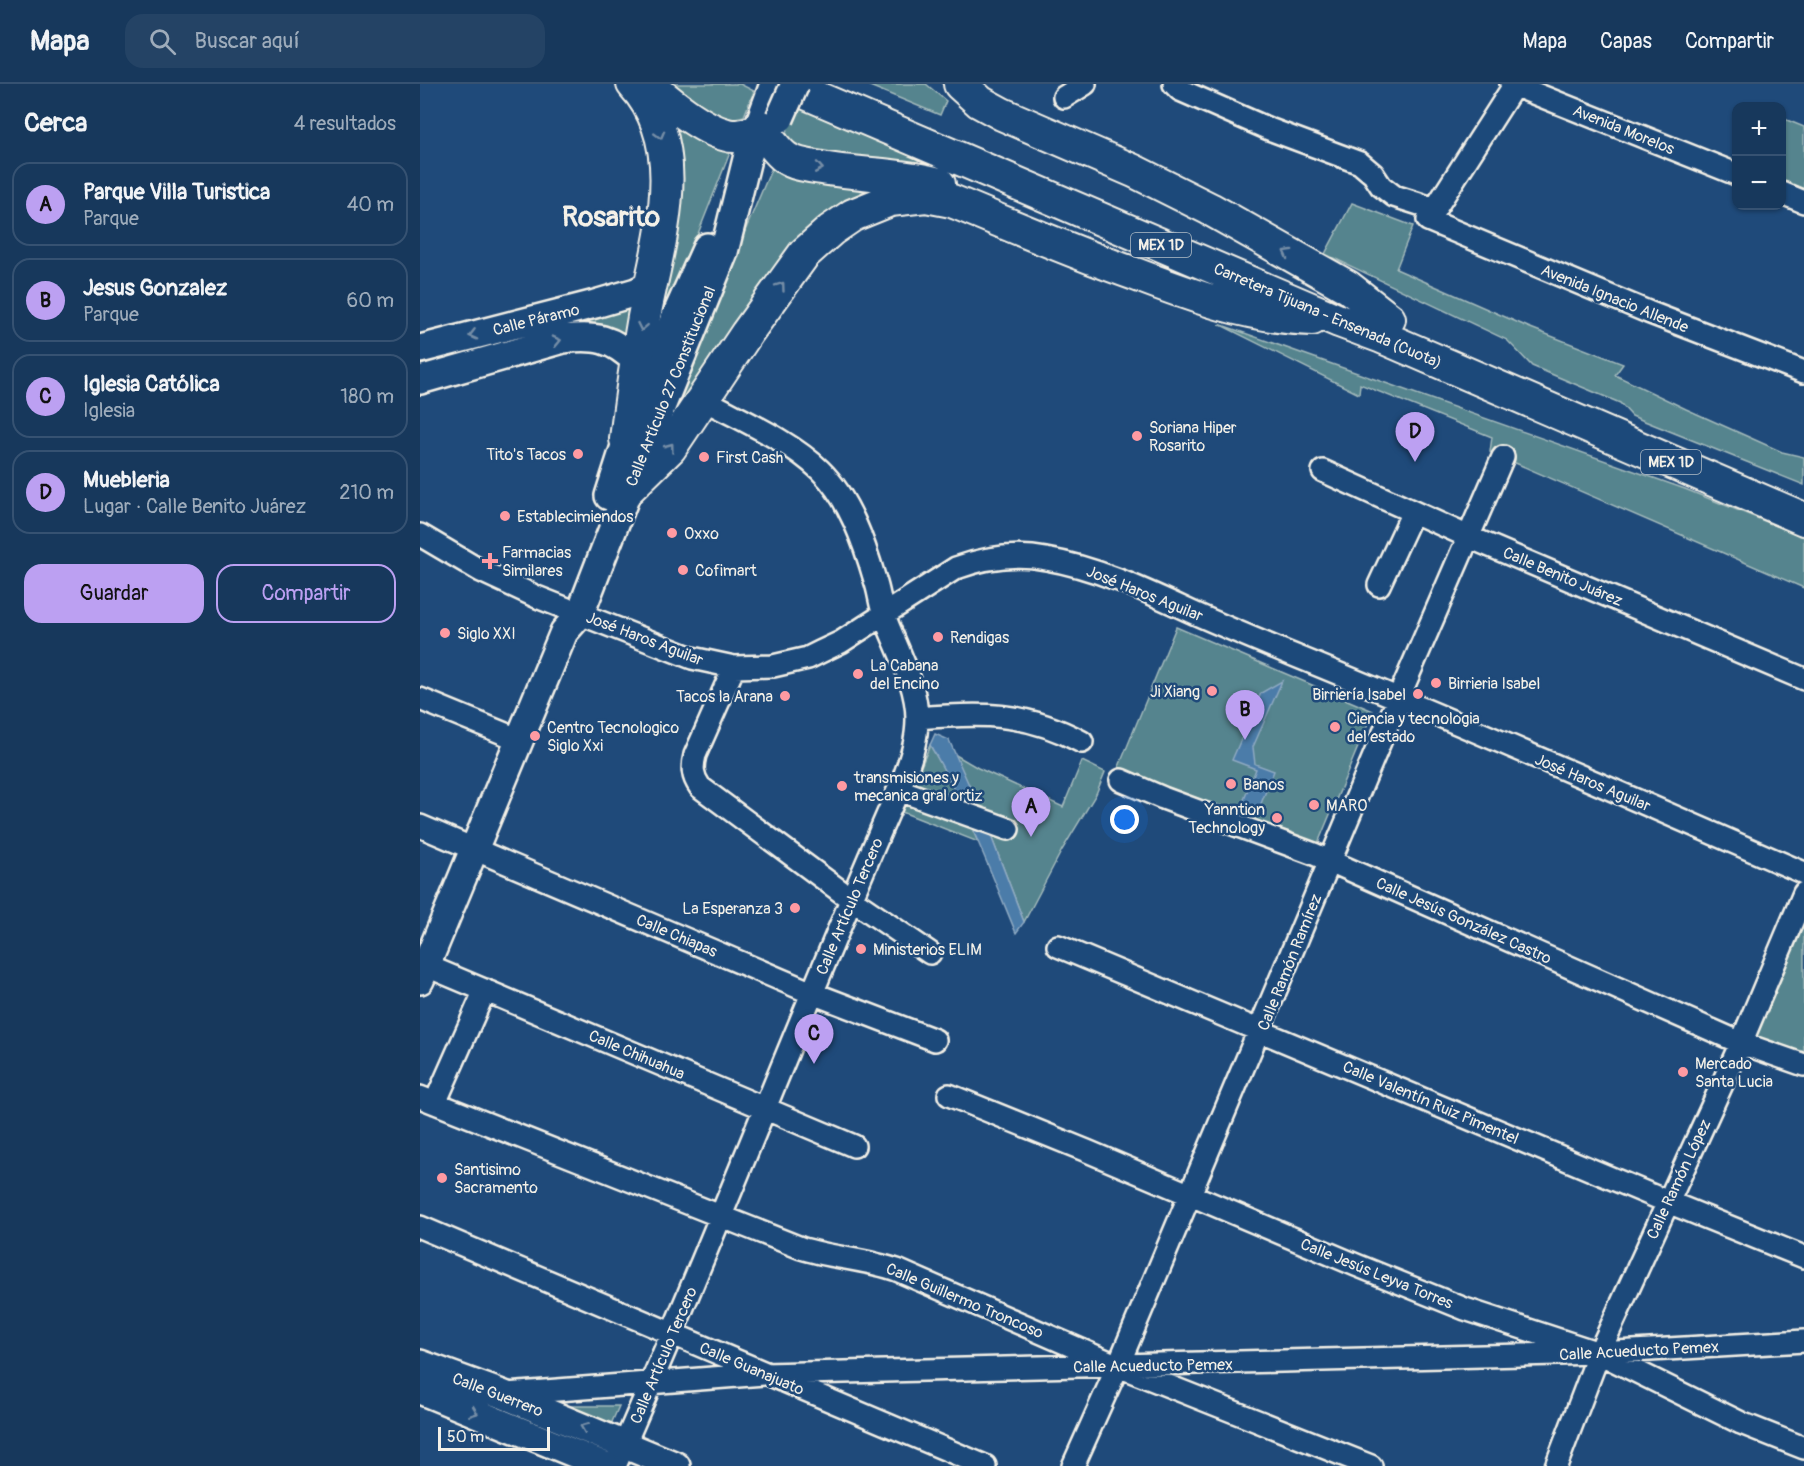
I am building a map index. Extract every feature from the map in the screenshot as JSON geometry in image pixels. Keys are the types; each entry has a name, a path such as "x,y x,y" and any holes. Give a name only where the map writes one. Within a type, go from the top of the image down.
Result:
{"highway":[{"path":"626,439 636,361 664,222 667,183 657,124 648,104 633,84"},
{"path":"648,84 709,128 728,136 767,126 788,159 806,165 856,173 907,177 937,184 1195,286 1240,309"},
{"name":"Carretera Tijuana - Ensenada (Cuota)","path":"784,84 1339,321 1382,337 1804,519"},
{"name":"Carretera Tijuana - Ensenada (Cuota)","path":"830,84 1804,496"},
{"path":"937,84 972,112 1000,127 1176,203 1232,223"},
{"path":"960,84 980,102 1002,114 1134,171 1210,209 1348,287 1389,319"},
{"path":"629,488 670,448 804,254 831,230 853,215 890,200 926,196 952,201 1109,265 1240,309 1301,319 1339,321"}],"main road":[{"name":"Calle Artículo 27 Constitucional","path":"767,126 774,84"},
{"name":"Calle Artículo 27 Constitucional","path":"422,969 475,848 570,618 629,488 724,252 737,201 767,126 795,84"},
{"name":"Calle Artículo 27 Constitucional","path":"570,618 644,387 708,245 737,201"},
{"name":"Calle Páramo","path":"420,349 595,304 636,292 650,285"},
{"name":"Calle Páramo","path":"420,380 563,339 581,337 597,338 617,345 636,361"},
{"name":"Calle Guerrero","path":"420,1364 502,1394 620,1455 676,1466"},
{"name":"Calle Guerrero","path":"426,1396 605,1466"}],"street":[{"path":"1064,97 1085,84"},
{"name":"Avenida Ignacio Allende","path":"1174,84 1180,90 1269,129 1360,163 1381,186 1394,196 1431,215 1648,312 1804,372"},
{"path":"1431,215 1513,84"},
{"name":"Avenida Morelos","path":"1513,84 1732,172"},
{"path":"1786,195 1804,202"},
{"name":"Calle Artículo Tercero","path":"620,1455 722,1217 812,993 898,790 914,749 917,718 911,686 884,613 875,580 852,517 839,495 821,471 796,450 703,399"},
{"name":"Calle Ramón Ramírez","path":"1073,1466 1118,1366 1398,699 1503,457"},
{"name":"Calle Benito Juárez","path":"1323,471 1469,537 1804,680"},
{"path":"1379,585 1413,512"},
{"name":"José Haros Aguilar","path":"420,535 481,571 537,597 570,618 692,658 734,668 773,666 808,658 842,642 956,568 976,561 1006,557 1044,558 1084,568 1129,584 1804,873"},
{"path":"734,668 695,755 693,765 696,782 707,793 851,899 930,953"},
{"path":"420,699 520,740"},
{"path":"917,718 970,713 1013,716 1066,733 1082,742"},
{"name":"Calle Jesús González Castro","path":"1121,780 1330,861 1741,1043 1804,1065"},
{"path":"898,790 1008,829"},
{"name":"Calle Chiapas","path":"420,826 812,993 935,1040"},
{"name":"Calle Ramón López","path":"1556,1466 1599,1353 1741,1043 1804,893"},
{"name":"Calle Valentín Ruiz Pimentel","path":"1058,946 1804,1257"},
{"name":"Calle Chihuahua","path":"422,969 485,990 854,1146"},
{"path":"428,1100 485,990"},
{"name":"Calle Jesús Leyva Torres","path":"950,1095 1465,1309 1599,1353 1741,1423 1804,1448"},
{"name":"Calle Guillermo Troncoso","path":"428,1100 820,1254 873,1262 897,1270 1118,1366 1371,1466"},
{"name":"Calle Guanajuato","path":"420,1227 985,1466"},
{"name":"Calle Acueducto Pemex","path":"502,1394 764,1374 1599,1353 1804,1341"}],"green space":[{"path":"660,84 740,84 754,91 744,116 722,121"},
{"path":"865,84 926,84 946,101 940,115"},
{"path":"797,107 919,159 913,174 856,169 792,145 786,132"},
{"path":"663,116 733,145 686,264 641,367"},
{"path":"1786,120 1804,127 1804,194 1786,187"},
{"path":"776,158 895,184 875,192 649,457"},
{"path":"1352,203 1413,226 1396,269 1528,327 1623,364 1615,375 1782,452 1804,457 1804,485 1632,416 1620,403 1532,366 1507,340 1325,254"},
{"path":"636,298 629,338 604,327 577,324 577,318"},
{"path":"1219,324 1685,489 1804,537 1804,588 1490,452 1492,437 1360,384 1359,394"},
{"path":"1176,627 1373,711 1316,848 1118,769"},
{"path":"930,745 947,773 978,842 902,812"},
{"path":"954,754 978,768 1063,807 1082,761 1105,772 1096,794 1062,850 1024,922 986,823"},
{"path":"1804,908 1804,1061 1749,1038"},
{"path":"547,1406 619,1406 608,1431"}],"water":[{"path":"1282,681 1253,747 1255,764 1274,771 1256,816 1240,810 1256,769 1232,760 1261,693"},
{"path":"935,734 949,740 986,823 1024,922 1016,933 966,814 930,745"}],"place":[{"name":"Soriana Hiper Rosarito","path":"1137,436"},
{"name":"Tito's Tacos","path":"578,454"},
{"name":"First Cash","path":"704,457"},
{"name":"Muebleria","path":"1415,462"},
{"name":"Establecimiendos","path":"505,516"},
{"name":"Oxxo","path":"672,533"},
{"name":"Farmacias Similares","path":"490,561"},
{"name":"Cofimart","path":"683,570"},
{"name":"Siglo XXI","path":"445,633"},
{"name":"Rendigas","path":"938,637"},
{"name":"La Cabana del Encino","path":"858,674"},
{"name":"Birrieria Isabel","path":"1436,683"},
{"name":"Ji Xiang","path":"1212,691"},
{"name":"Birriería Isabel","path":"1418,694"},
{"name":"Tacos la Arana","path":"785,696"},
{"name":"Ciencia y tecnologia del estado","path":"1335,727"},
{"name":"Centro Tecnologico Siglo Xxi","path":"535,736"},
{"name":"Jesus Gonzalez","path":"1245,740"},
{"name":"Banos","path":"1231,784"},
{"name":"transmisiones y mecanica gral ortiz","path":"842,786"},
{"name":"MARO","path":"1314,805"},
{"name":"Yanntion Technology","path":"1277,818"},
{"name":"Parque Villa Turistica","path":"1031,837"},
{"name":"La Esperanza 3","path":"795,908"},
{"name":"Ministerios ELIM","path":"861,949"},
{"name":"Iglesia Católica","path":"814,1064"},
{"name":"Mercado Santa Lucia","path":"1683,1072"},
{"name":"Santisimo Sacramento","path":"442,1178"}],"district":[{"name":"Rosarito","path":"611,216"}]}
